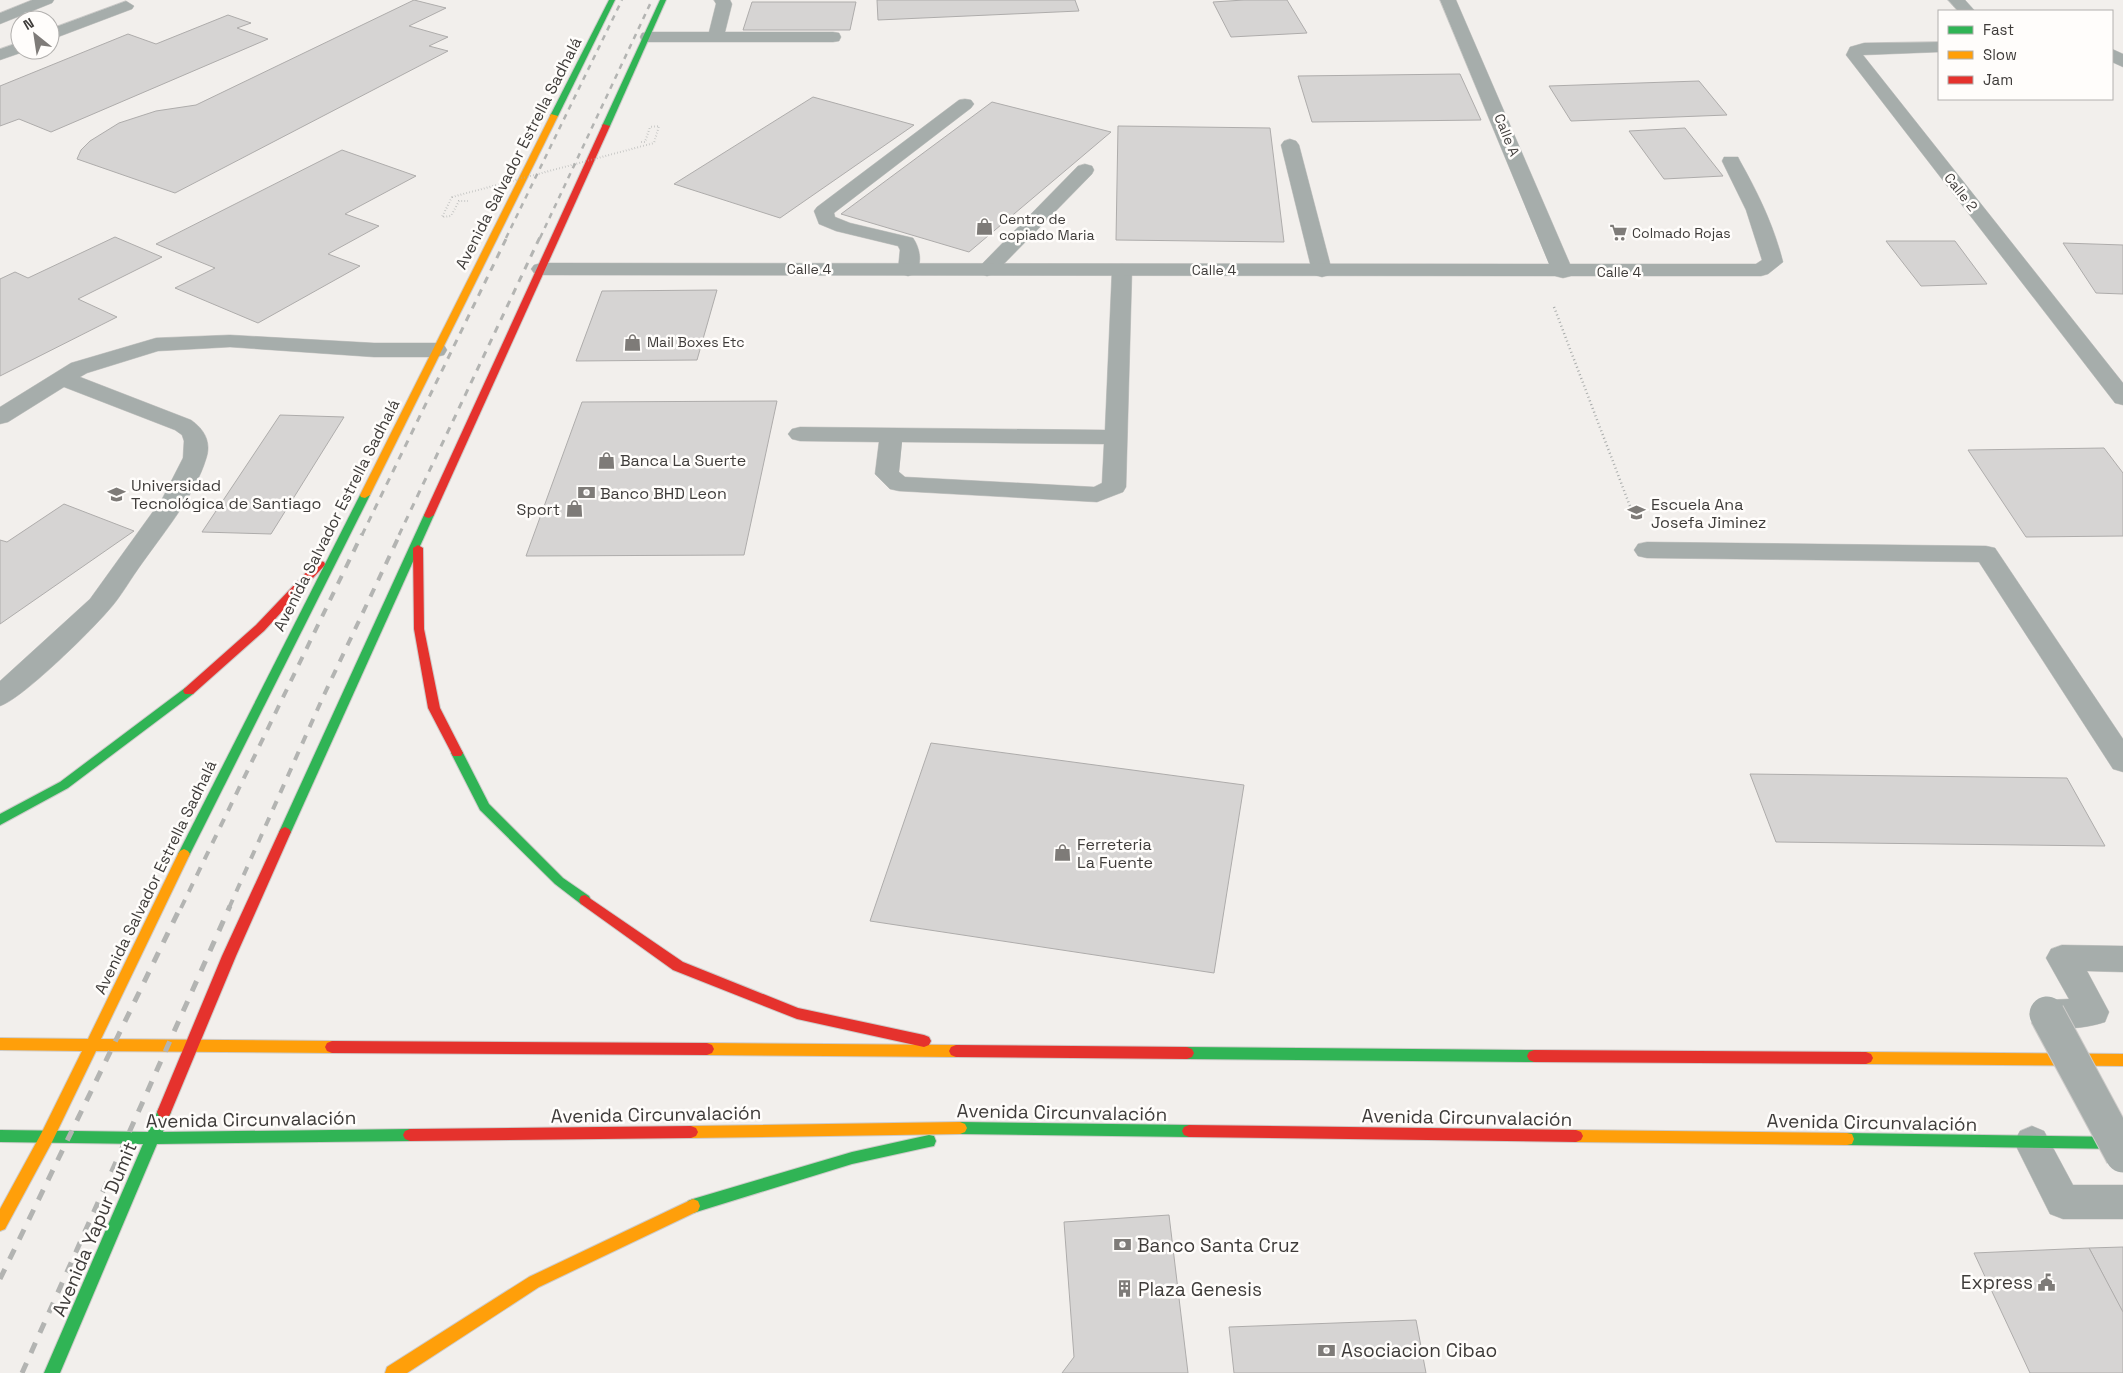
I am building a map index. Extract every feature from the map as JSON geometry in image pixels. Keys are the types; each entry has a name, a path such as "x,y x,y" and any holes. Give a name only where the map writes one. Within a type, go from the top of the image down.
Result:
{"main road":[{"name":"Avenida Salvador Estrella Sadhalá","path":"92,1045 216,787 342,542 612,0"},
{"path":"193,1045 229,956 648,37 663,0"},
{"path":"418,539 419,629 434,708 484,807 558,881 678,966 796,1013 981,1053"},
{"path":"0,820 64,785 181,698 260,628 342,542"},
{"path":"0,1044 981,1053 2123,1060"},
{"path":"0,1224 47,1137 92,1045"},
{"name":"Avenida Yapur Dumit","path":"52,1373 193,1045"},
{"path":"393,1373 534,1282 696,1205 852,1158 982,1128"},
{"name":"Avenida Circunvalación","path":"0,1136 152,1138 982,1128 2123,1143"}],"street":[{"path":"0,19 46,0"},
{"path":"716,37 724,4 722,0"},
{"name":"Calle A","path":"1448,0 1563,272"},
{"path":"1956,0 1965,10"},
{"path":"60,31 126,6"},
{"path":"648,37 832,37"},
{"name":"Calle 2","path":"1938,47 1864,48 1856,51 1854,55 2123,398"},
{"path":"908,270 910,250 906,242 843,227 826,220 824,211 966,104"},
{"path":"1290,146 1322,271"},
{"name":"Calle 4","path":"541,269 1540,272 1761,270 1773,262 1770,247 1752,201 1730,161"},
{"path":"987,270 1085,170"},
{"path":"891,435 887,474 899,484 1097,495 1114,487 1122,270"},
{"path":"0,417 78,368 156,345 230,342 374,350 436,350"},
{"path":"0,696 20,680 99,605 174,500 195,458 196,441 193,432 183,424 62,378"},
{"path":"800,434 1116,437"},
{"path":"1647,550 1986,554 2123,762"},
{"path":"2123,958 2062,958 2093,1012 2046,1014 2123,1155"},
{"path":"2032,1142 2063,1202 2123,1202"}],"path":[{"path":"464,208 468,201 459,201 451,216 442,216 452,197 654,143"},
{"path":"1540,272 1647,550"}],"building":[{"path":"414,0 446,8 409,26 448,37 429,46 448,51 175,193 77,159 81,150 90,141 119,123 156,111 196,105"},
{"path":"877,0 1075,0 1079,11 878,20"},
{"path":"1287,0 1307,33 1231,37 1213,2"},
{"path":"752,2 856,2 850,30 743,30"},
{"path":"228,15 251,23 237,28 268,39 51,132 19,119 0,126 0,86 128,34 156,44"},
{"path":"1460,74 1481,120 1312,122 1298,76"},
{"path":"1699,81 1727,115 1571,121 1549,86"},
{"path":"813,97 914,125 780,218 674,184"},
{"path":"992,102 1111,132 969,252 841,214"},
{"path":"1118,126 1270,128 1284,242 1116,240"},
{"path":"1685,128 1723,176 1664,179 1629,131"},
{"path":"342,150 416,176 345,214 379,226 328,254 360,266 258,323 175,288 215,268 156,244"},
{"path":"115,237 162,257 78,299 117,317 0,376 0,279 15,272 28,278"},
{"path":"1886,241 1955,241 1987,284 1921,286"},
{"path":"2063,243 2123,245 2123,294 2096,293"},
{"path":"717,290 697,360 576,361 602,291"},
{"path":"777,401 744,555 526,556 582,402"},
{"path":"280,415 344,417 271,534 202,532"},
{"path":"2104,448 2123,473 2123,536 2026,537 1968,450"},
{"path":"64,504 134,531 0,624 0,540 7,542"},
{"name":"Ferreteria La Fuente","path":"931,743 1244,785 1214,973 870,921"},
{"path":"1750,774 2067,778 2105,846 1776,842"},
{"name":"Plaza Genesis","path":"1169,1215 1188,1373 1062,1373 1074,1357 1064,1222"},
{"path":"2123,1247 2123,1313 2089,1248"},
{"name":"Express","path":"2089,1248 2123,1312 2123,1373 2030,1373 1974,1253"},
{"name":"Asociacion Cibao","path":"1416,1320 1426,1373 1234,1373 1229,1327"}],"railway":[{"path":"506,238 622,0"},
{"path":"540,238 652,0"},
{"path":"362,535 507,237"},
{"path":"399,535 540,237"},
{"path":"181,908 362,534"},
{"path":"229,908 323,697 400,534"},
{"path":"0,1279 181,906"},
{"path":"22,1373 230,906"}],"traffic: fast":[{"path":"554,116 612,0"},
{"path":"606,126 663,0"},
{"path":"184,854 365,495"},
{"path":"285,832 429,515"},
{"path":"0,820 64,785 189,691"},
{"path":"457,753 484,807 559,881 585,900"},
{"path":"1187,1053 1534,1056"},
{"path":"52,1373 164,1112"},
{"path":"960,1128 1189,1131"},
{"path":"0,1136 152,1138 410,1135"},
{"path":"1847,1139 2123,1143"},
{"path":"693,1206 852,1158 929,1141"}],"traffic: slow":[{"path":"365,495 554,116"},
{"path":"0,1224 47,1137 184,854"},
{"path":"0,1044 332,1047"},
{"path":"707,1049 956,1051"},
{"path":"1866,1058 2123,1060"},
{"path":"691,1132 960,1128"},
{"path":"1576,1136 1847,1139"},
{"path":"393,1373 534,1282 693,1206"}],"traffic: jam":[{"path":"429,515 606,126"},
{"path":"418,548 419,629 434,708 457,753"},
{"path":"189,691 260,628 320,564"},
{"path":"164,1112 229,956 285,832"},
{"path":"585,900 678,966 797,1013 924,1041"},
{"path":"332,1047 707,1049"},
{"path":"956,1051 1187,1053"},
{"path":"1534,1056 1866,1058"},
{"path":"1189,1131 1576,1136"},
{"path":"410,1135 691,1132"}],"place":[{"name":"Centro de copiado Maria","path":"985,227"},
{"name":"Colmado Rojas","path":"1618,233"},
{"name":"Mail Boxes Etc","path":"633,342"},
{"name":"Banca La Suerte","path":"606,460"},
{"name":"Banco BHD Leon","path":"586,493"},
{"name":"Universidad Tecnológica de Santiago","path":"117,494"},
{"name":"Sport","path":"574,509"},
{"name":"Escuela Ana Josefa Jiminez","path":"1637,513"},
{"name":"Ferreteria La Fuente","path":"1063,853"},
{"name":"Banco Santa Cruz","path":"1123,1245"},
{"name":"Express","path":"2047,1282"},
{"name":"Plaza Genesis","path":"1124,1289"},
{"name":"Asociacion Cibao","path":"1327,1350"}]}
